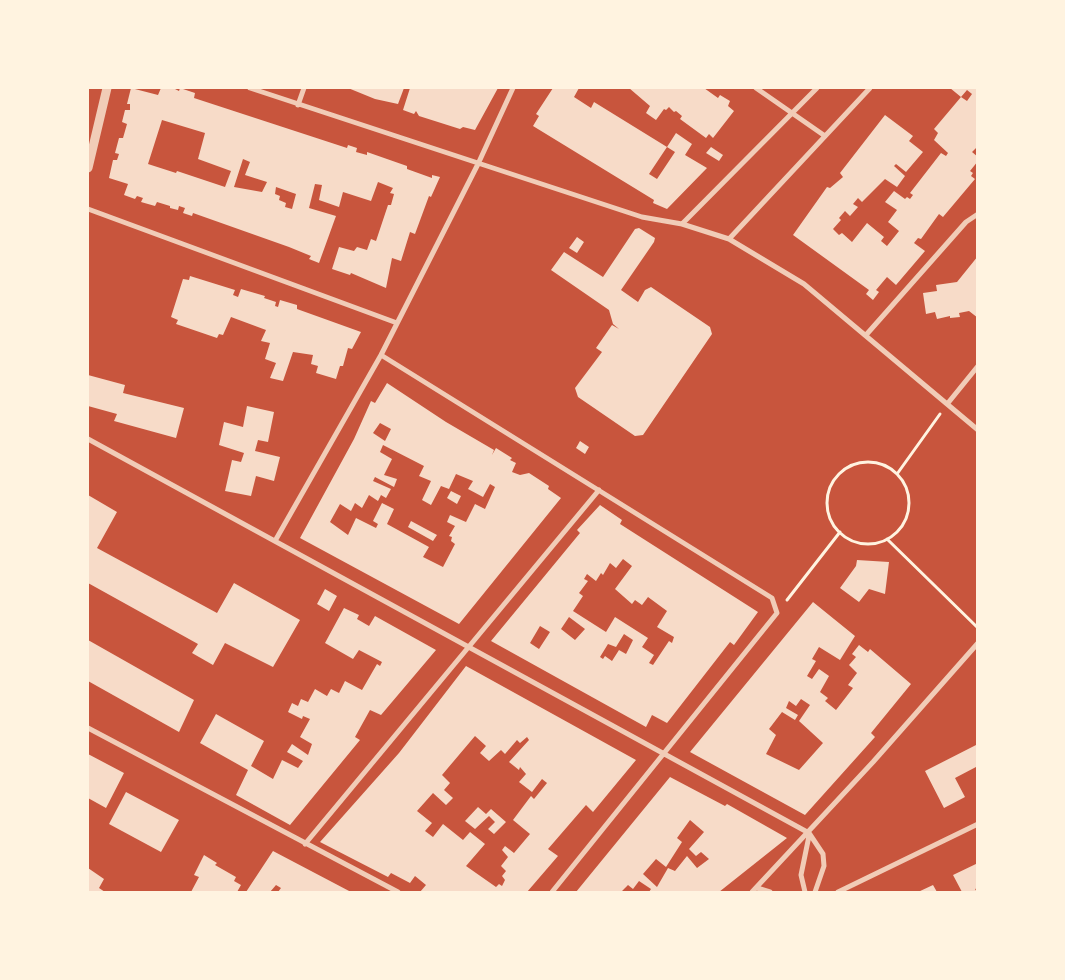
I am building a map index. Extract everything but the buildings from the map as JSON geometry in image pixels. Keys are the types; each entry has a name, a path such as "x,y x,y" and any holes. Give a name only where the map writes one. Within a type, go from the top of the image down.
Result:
{"street":[{"path":"88,168 107,88"},
{"path":"250,88 642,217 682,224 729,239 804,284 978,430"},
{"path":"298,105 304,88"},
{"path":"275,541 381,355 478,164 513,88"},
{"path":"756,88 825,136"},
{"path":"682,224 818,88"},
{"path":"729,239 870,88"},
{"path":"88,210 397,323"},
{"path":"866,335 966,222 978,214"},
{"path":"381,355 772,598 777,613 552,892"},
{"path":"948,403 978,366"},
{"path":"88,439 809,833 823,854 824,866 815,892"},
{"path":"305,844 470,648 599,490"},
{"path":"752,892 809,833 978,643"},
{"path":"88,728 398,892"},
{"path":"838,892 978,824"},
{"path":"805,892 801,875 809,833"},
{"path":"757,888 770,892"}],"path":[{"path":"897,474 948,403"},
{"path":"861,462 874,462 886,466 897,474 904,484 908,496 908,509 905,521 897,532 887,539 875,543 862,544 850,540 840,532 832,522 828,510 828,497 831,485 839,474 849,466 861,462"},
{"path":"777,613 840,532"},
{"path":"887,539 978,628"}]}
